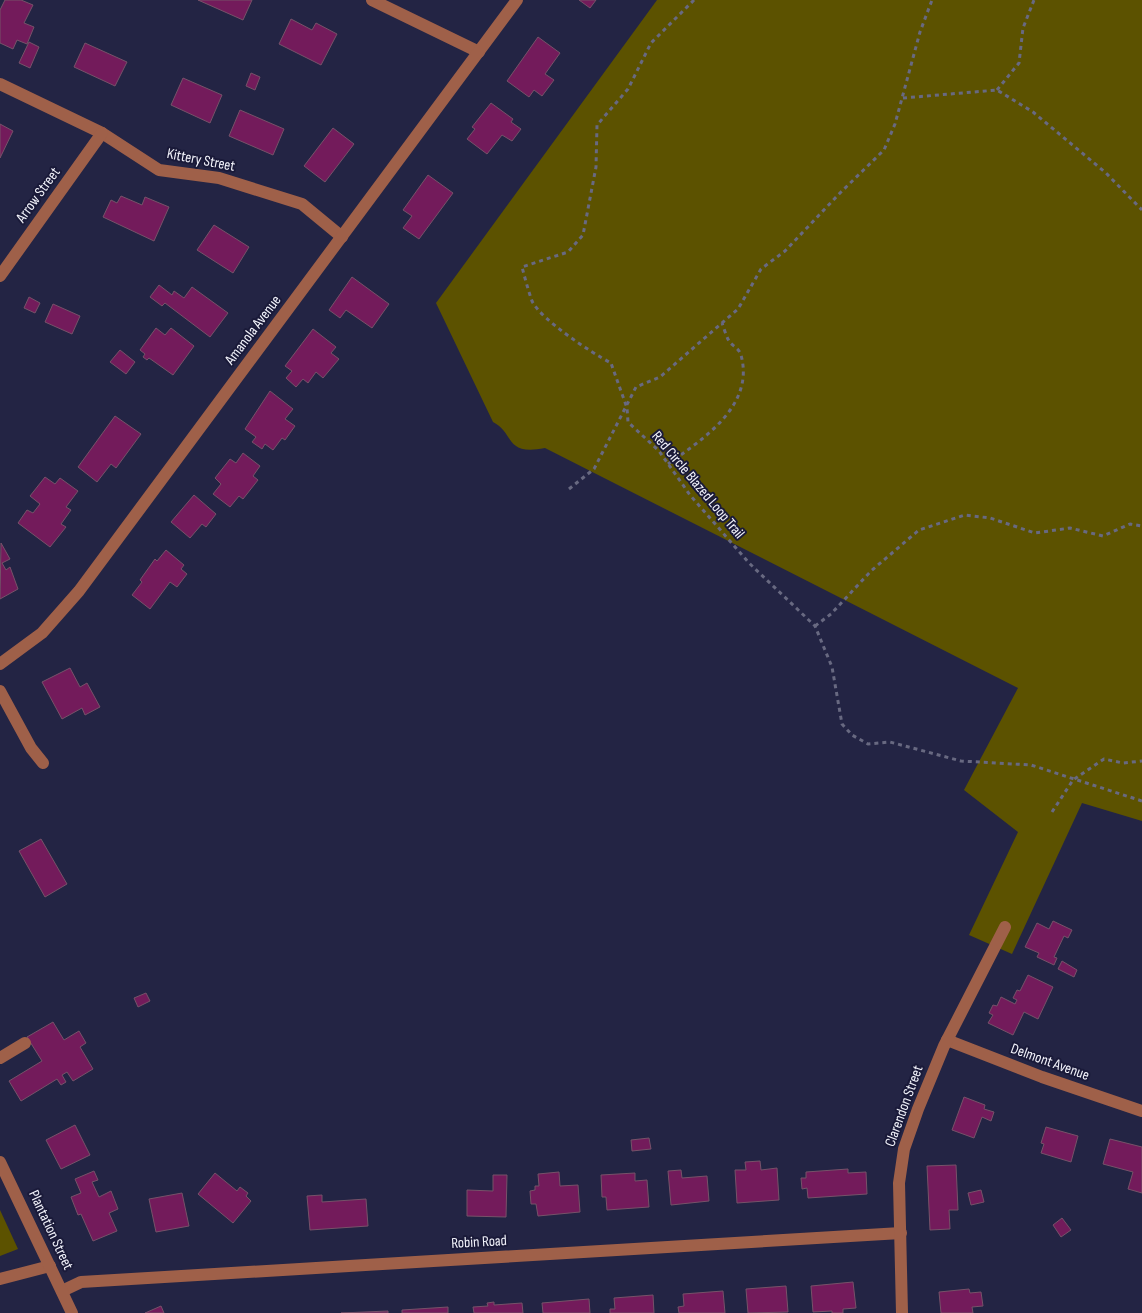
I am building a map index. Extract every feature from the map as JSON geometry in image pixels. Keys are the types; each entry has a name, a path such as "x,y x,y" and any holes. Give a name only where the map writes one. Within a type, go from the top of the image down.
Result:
{"street":[{"path":"372,0 479,52"},
{"name":"Amanola Avenue","path":"0,664 42,633 80,591 517,0"},
{"name":"Kittery Street","path":"0,84 102,133 160,170 219,178 302,204 342,237"},
{"name":"Arrow Street","path":"0,276 102,133"},
{"path":"0,691 31,748 43,763"},
{"name":"Clarendon Street","path":"902,1313 899,1184 904,1148 930,1077 1005,927"},
{"name":"Delmont Avenue","path":"947,1040 1042,1077 1142,1111"},
{"path":"0,1058 25,1043"},
{"name":"Plantation Street","path":"0,1162 72,1313"},
{"name":"Robin Road","path":"62,1291 81,1282 900,1233"},
{"path":"0,1279 50,1266"}],"path":[{"name":"Red Circle Blazed Loop Trail","path":"694,0 651,43 628,89 597,126 596,168 582,235 568,252 522,267 533,302 558,328 597,356 611,362 626,408 628,422 658,451 690,495 749,563 815,626 832,667 842,724 852,735 868,744 890,742 961,761 1031,765 1142,801"},
{"path":"569,489 594,469 636,388 660,377 738,309 761,269 785,252 840,193 884,150 903,98 920,32 932,0"},
{"path":"997,90 1019,63 1023,28 1034,0"},
{"path":"903,98 997,90 1033,112 1106,173 1142,210"},
{"path":"668,464 705,439 727,415 740,393 744,366 740,352 728,341 722,323"},
{"path":"815,626 831,614 871,571 919,530 965,515 990,518 1035,533 1070,528 1103,536 1130,524 1142,526"},
{"path":"1052,812 1073,780 1104,759 1123,763 1142,761"}],"shaded area":[{"path":"657,0 1142,0 1142,821 1082,803 1012,954 969,935 1018,832 964,790 1018,688 545,448 532,450 516,446 505,432 493,422 436,303"},
{"path":"0,1210 18,1249 0,1256"}],"building":[{"path":"5,0 21,0 33,5 24,23 34,27 27,44 17,40 13,49 0,43 0,10"},
{"path":"198,0 252,0 243,20"},
{"path":"579,0 596,0 590,8"},
{"path":"291,19 312,30 316,23 337,34 321,65 279,44"},
{"path":"538,37 560,53 545,74 554,80 542,96 534,90 529,97 507,81"},
{"path":"29,42 39,47 30,68 19,63"},
{"path":"85,43 127,62 115,86 74,67"},
{"path":"251,73 260,77 255,90 246,86"},
{"path":"183,78 222,95 210,123 171,105"},
{"path":"491,103 513,119 511,122 521,129 512,141 502,135 487,154 467,139 475,129 472,127"},
{"path":"240,110 284,129 273,155 229,136"},
{"path":"0,124 13,131 0,158"},
{"path":"333,128 354,144 325,182 304,166"},
{"path":"428,175 453,193 419,239 403,228 412,216 403,210"},
{"path":"121,196 142,205 145,197 169,207 154,241 103,217 111,200 117,203"},
{"path":"214,225 249,247 233,273 197,250"},
{"path":"352,277 389,304 372,328 346,310 340,318 329,310"},
{"path":"159,285 172,295 174,291 184,298 192,287 228,313 210,337 165,303 162,306 150,297"},
{"path":"29,297 40,303 35,313 24,308"},
{"path":"53,304 80,316 72,334 45,322"},
{"path":"156,328 165,335 171,328 194,346 173,375 149,358 147,360 143,357 145,354 140,350"},
{"path":"313,329 336,347 331,353 339,359 323,378 316,372 308,383 303,379 296,387 286,378 292,371 285,366"},
{"path":"120,350 135,362 126,374 110,362"},
{"path":"270,391 293,409 285,419 295,426 285,440 282,438 273,450 265,444 262,449 252,442 256,437 245,429"},
{"path":"115,416 141,434 116,468 111,464 97,482 78,467"},
{"path":"243,453 260,466 253,476 258,480 243,499 239,496 230,507 213,494 221,484 215,478 230,459 236,463"},
{"path":"45,477 55,484 60,478 78,491 66,507 71,510 61,524 66,527 50,547 18,523 27,510 33,513 40,504 30,496"},
{"path":"194,495 216,514 206,527 202,524 190,538 171,522"},
{"path":"1,543 10,559 2,563 6,570 10,567 18,589 0,599"},
{"path":"166,550 184,565 181,569 187,574 177,587 170,582 150,609 132,595 155,559 157,561"},
{"path":"70,668 80,687 87,683 100,707 85,715 82,708 62,719 42,682"},
{"path":"41,839 67,884 45,897 19,851"},
{"path":"1053,921 1072,930 1068,938 1064,936 1054,957 1057,958 1054,965 1037,957 1039,953 1025,947 1037,923 1049,929"},
{"path":"1062,961 1077,970 1074,977 1058,969"},
{"path":"1028,975 1053,987 1038,1019 1024,1012 1013,1035 988,1023 993,1015 989,1013 993,1005 997,1006 1001,997 1015,1004 1017,1000 1013,998 1017,990 1020,991"},
{"path":"146,993 150,1001 138,1007 134,998"},
{"path":"53,1022 64,1040 79,1031 86,1043 80,1047 93,1069 73,1081 67,1072 62,1075 66,1082 61,1085 57,1079 21,1101 9,1081 42,1061 27,1037"},
{"path":"964,1097 985,1105 984,1109 994,1112 991,1121 982,1117 974,1138 952,1130"},
{"path":"75,1125 90,1155 61,1169 46,1140"},
{"path":"1046,1127 1078,1136 1071,1162 1041,1153 1044,1144 1041,1143"},
{"path":"649,1138 651,1149 632,1151 631,1140"},
{"path":"1110,1139 1142,1147 1142,1193 1128,1189 1133,1172 1103,1164"},
{"path":"760,1161 761,1170 777,1168 779,1200 737,1203 735,1170 746,1170 745,1162"},
{"path":"956,1165 958,1210 949,1210 950,1229 930,1230 927,1166"},
{"path":"848,1169 848,1173 866,1172 867,1194 808,1198 807,1188 802,1189 801,1178 806,1178 806,1172"},
{"path":"681,1170 682,1178 707,1176 709,1201 671,1205 668,1171"},
{"path":"94,1171 98,1180 92,1182 99,1197 111,1191 118,1209 109,1213 117,1231 93,1241 81,1214 78,1215 71,1197 81,1193 75,1179"},
{"path":"559,1172 560,1186 578,1185 580,1212 538,1216 536,1204 531,1204 530,1191 535,1190 535,1186 539,1186 538,1174"},
{"path":"215,1173 237,1191 240,1187 248,1193 246,1196 251,1201 233,1223 198,1194"},
{"path":"635,1173 635,1181 647,1180 649,1207 607,1210 606,1197 602,1197 601,1175"},
{"path":"493,1175 507,1175 506,1217 467,1216 467,1190 493,1191"},
{"path":"981,1190 984,1202 971,1205 968,1193"},
{"path":"182,1193 189,1226 156,1232 149,1199"},
{"path":"322,1195 322,1202 366,1199 368,1226 310,1230 307,1196"},
{"path":"1062,1218 1071,1230 1061,1237 1053,1225"},
{"path":"853,1282 856,1308 843,1309 843,1313 832,1313 832,1311 813,1312 811,1286"},
{"path":"786,1286 788,1312 748,1313 746,1289"},
{"path":"969,1289 970,1293 981,1292 983,1306 972,1307 973,1313 941,1313 939,1292"},
{"path":"723,1291 725,1313 679,1313 678,1307 684,1306 683,1294"},
{"path":"653,1295 654,1313 610,1313 610,1309 615,1309 614,1298"},
{"path":"589,1299 590,1313 543,1313 542,1303"},
{"path":"494,1302 494,1305 522,1303 523,1313 474,1313 473,1307 488,1306 487,1303"},
{"path":"161,1306 164,1313 145,1313"},
{"path":"448,1307 448,1313 402,1313 402,1310"},
{"path":"388,1311 388,1313 341,1313"}]}
